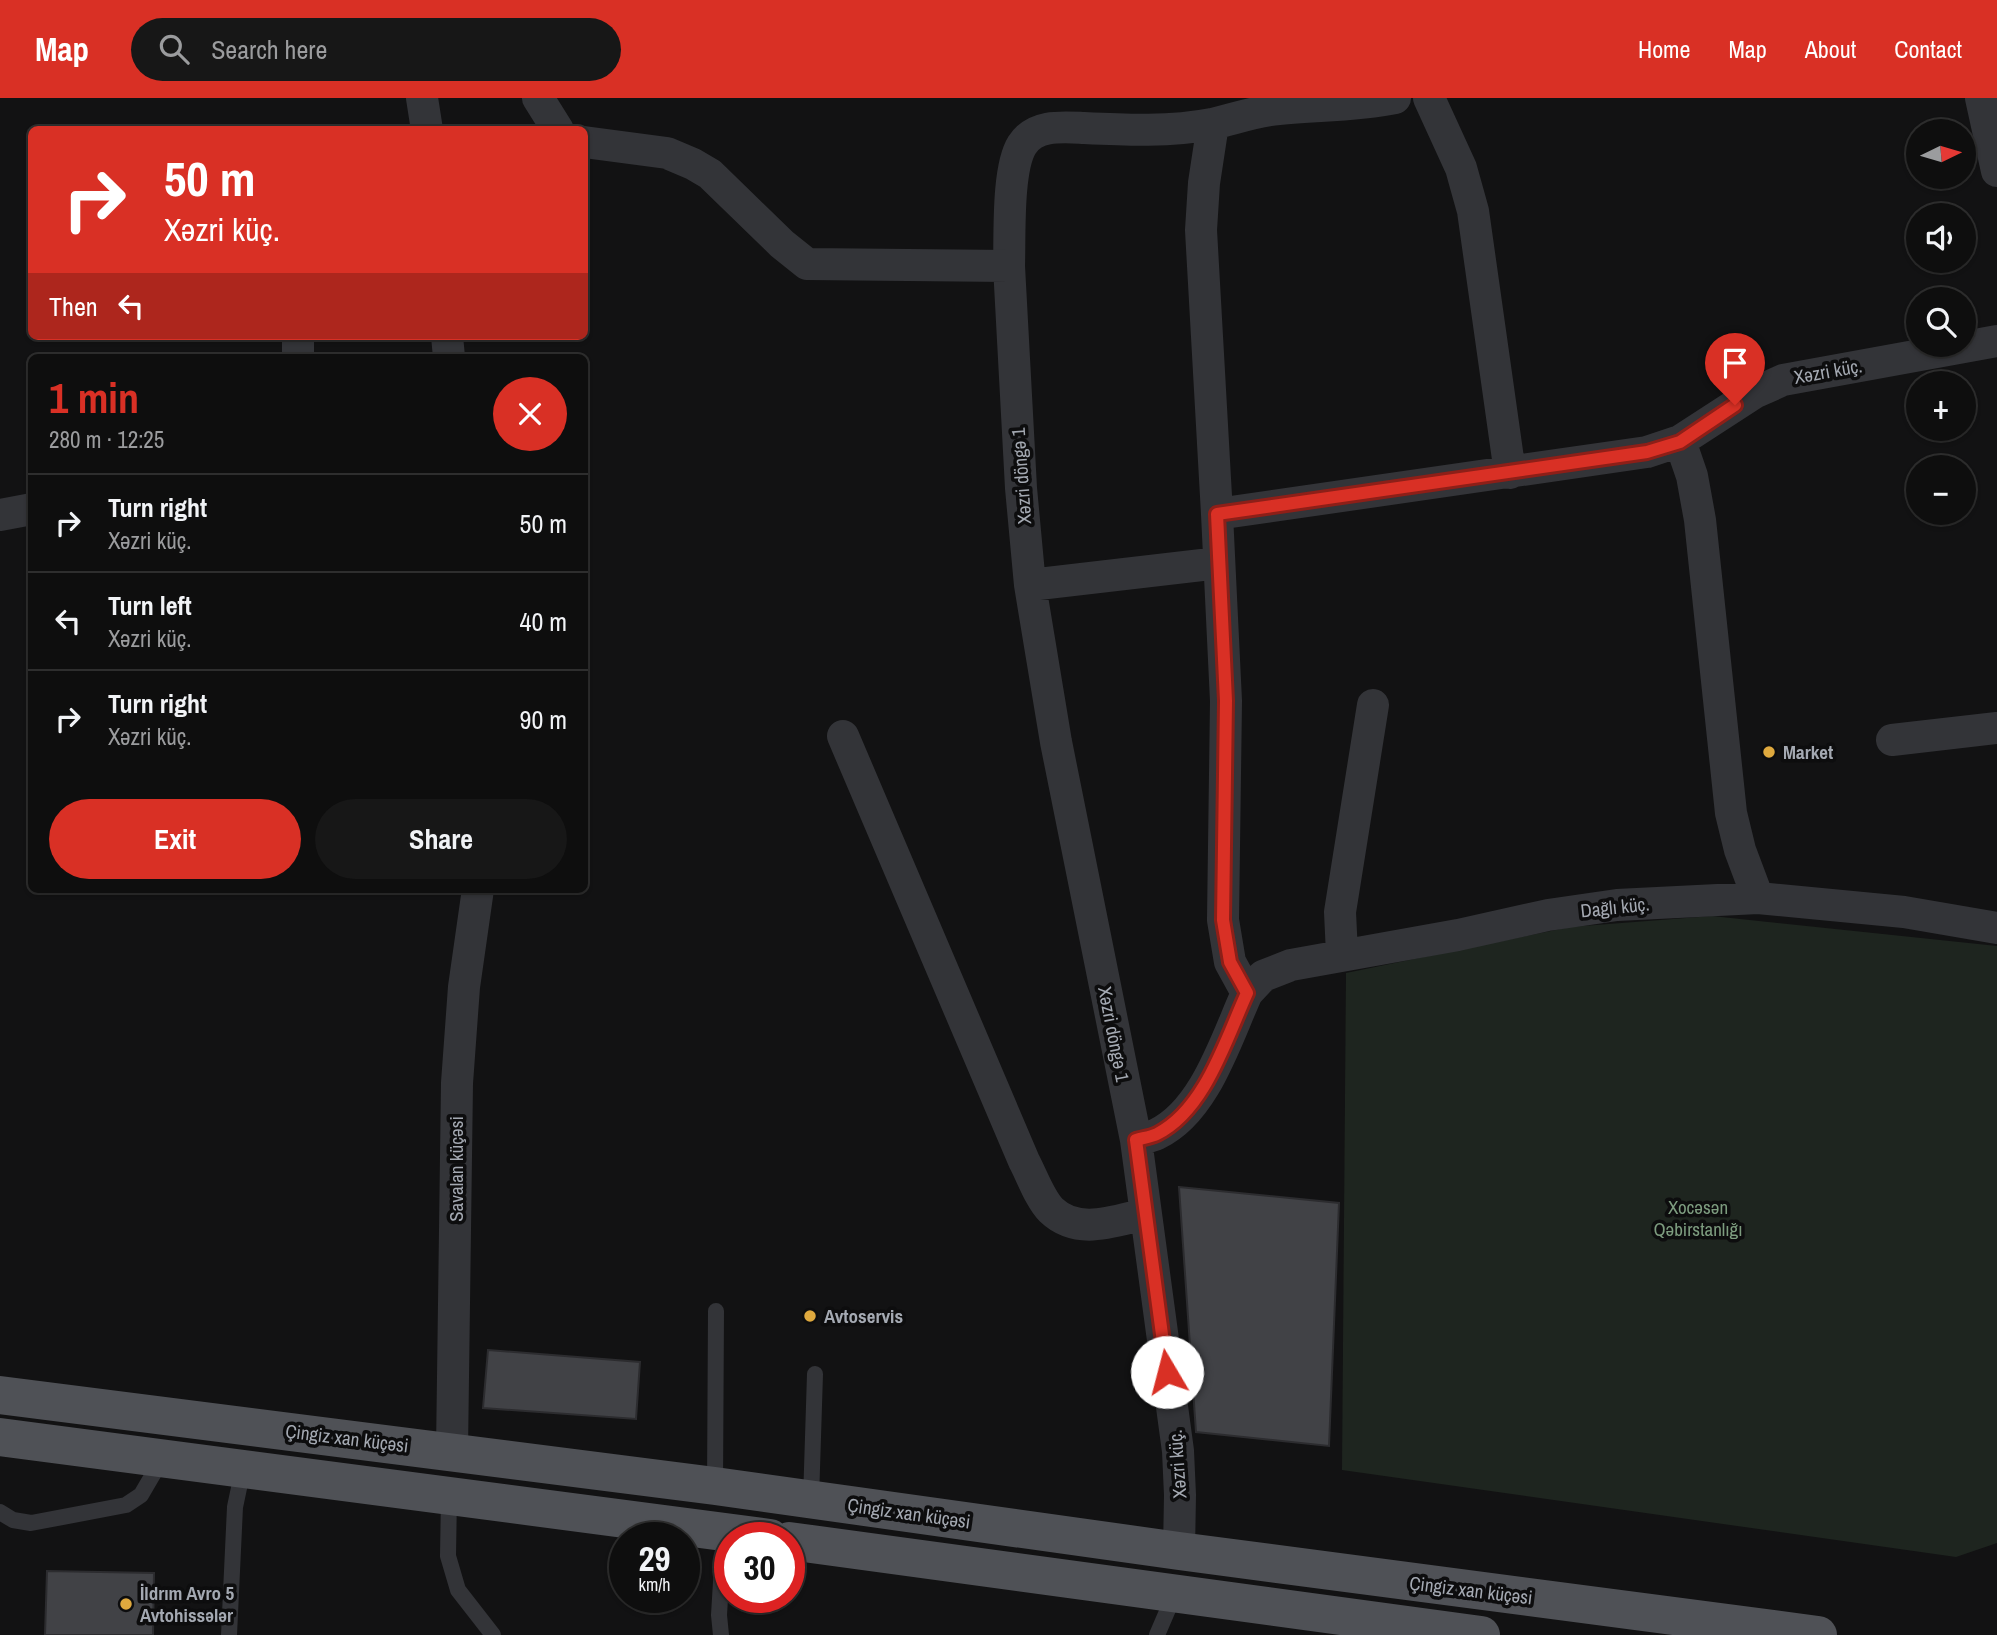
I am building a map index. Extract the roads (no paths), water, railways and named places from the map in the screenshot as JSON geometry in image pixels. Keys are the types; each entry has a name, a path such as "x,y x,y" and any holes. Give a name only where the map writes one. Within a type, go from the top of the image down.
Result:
{"main road":[{"name":"Çingiz xan küçəsi","path":"0,1395 452,1451 1818,1635"},
{"path":"0,1437 714,1531"},
{"path":"805,1543 1175,1593 1358,1627 1480,1635"}],"street":[{"path":"422,98 426,126"},
{"path":"538,98 556,126"},
{"path":"1136,1140 1157,1135 1182,1117 1210,1077 1247,993 1230,962 1223,920 1226,701 1200,230 1213,124 1279,109 1365,104 1395,98"},
{"path":"1429,98 1461,168 1473,211 1510,473"},
{"path":"1981,98 1997,171"},
{"name":"Xəzri döngə 1","path":"1136,1140 1056,742 1030,584 1021,488 1009,266 1014,163 1022,144 1035,132 1055,127 1177,128 1213,124"},
{"path":"588,143 667,153 693,164 710,174 782,244 807,264 1009,266"},
{"name":"Xəzri küç.","path":"1217,514 1647,452 1680,442 1754,393 1783,380 1997,341"},
{"path":"1680,442 1692,476 1700,520 1731,813 1740,850 1758,898"},
{"path":"0,515 28,510"},
{"path":"1030,584 1219,563"},
{"path":"1342,954 1340,912 1373,705"},
{"path":"1892,740 1997,728"},
{"path":"843,736 1024,1161 1050,1209 1070,1223 1093,1226 1146,1214"},
{"name":"Savalan küçəsi","path":"452,1451 457,1083 464,987 477,893"},
{"name":"Dağlı küç.","path":"1247,993 1263,976 1291,965 1458,935 1548,915 1617,905 1758,898 1904,912 1997,928"},
{"name":"Xəzri küç.","path":"1136,1140 1178,1451 1179,1551"}],"lane":[{"path":"715,1486 716,1311"},
{"path":"811,1500 815,1374"},
{"path":"0,1512 13,1520 31,1523 126,1505 141,1495 163,1458"},
{"path":"229,1635 235,1507 243,1469"},
{"path":"449,1495 447,1556 458,1590 493,1635"},
{"path":"1157,1635 1175,1593"},
{"path":"719,1613 721,1635"}],"place":[{"name":"Market","path":"1769,752"},
{"name":"Avtoservis","path":"810,1316"},
{"name":"İldrım Avro 5 Avtohissələr","path":"126,1604"}],"park label":[{"name":"Xocəsən Qəbirstanlığı","path":"1698,1218"}]}
